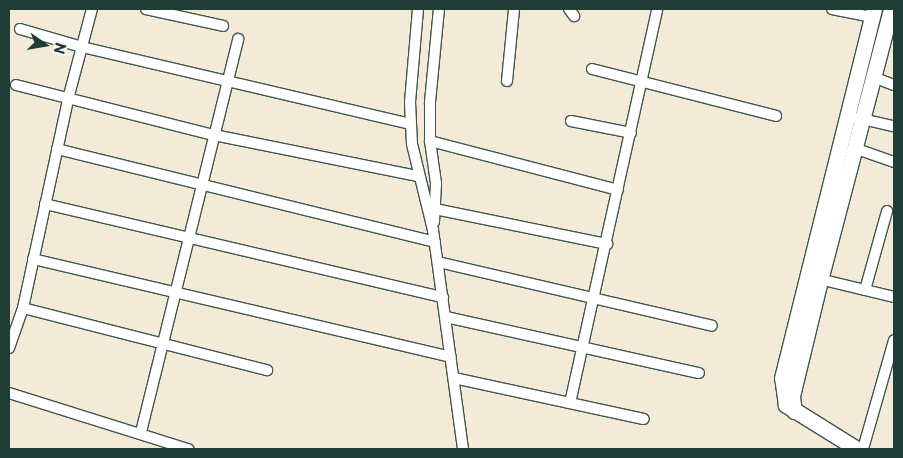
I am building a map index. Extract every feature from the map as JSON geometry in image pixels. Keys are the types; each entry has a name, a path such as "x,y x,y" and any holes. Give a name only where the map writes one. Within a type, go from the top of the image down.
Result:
{"street":[{"path":"9,348 23,308 68,99 92,9"},
{"path":"146,9 223,26"},
{"path":"418,9 410,102 411,124 418,176 430,208 434,230 463,449"},
{"path":"430,208 436,183 430,141 439,9"},
{"path":"507,81 514,9"},
{"path":"570,403 595,299 657,9"},
{"path":"814,278 847,116 873,13 832,9"},
{"path":"857,449 794,411 786,404 782,378 863,119 891,9"},
{"path":"20,30 82,47 411,124"},
{"path":"141,432 238,39"},
{"path":"592,69 776,116"},
{"path":"873,77 894,85"},
{"path":"16,86 214,135 418,176"},
{"path":"847,116 894,126"},
{"path":"571,121 630,133"},
{"path":"430,141 618,190"},
{"path":"854,148 894,162"},
{"path":"57,149 435,242"},
{"path":"45,204 443,297"},
{"path":"430,208 607,244"},
{"path":"865,290 887,211"},
{"path":"33,259 452,357"},
{"path":"438,262 712,326"},
{"path":"814,278 894,297"},
{"path":"23,308 266,370"},
{"path":"446,317 583,350 699,374"},
{"path":"863,449 894,340"},
{"path":"454,378 644,419"},
{"path":"9,393 141,432 188,449"}]}
